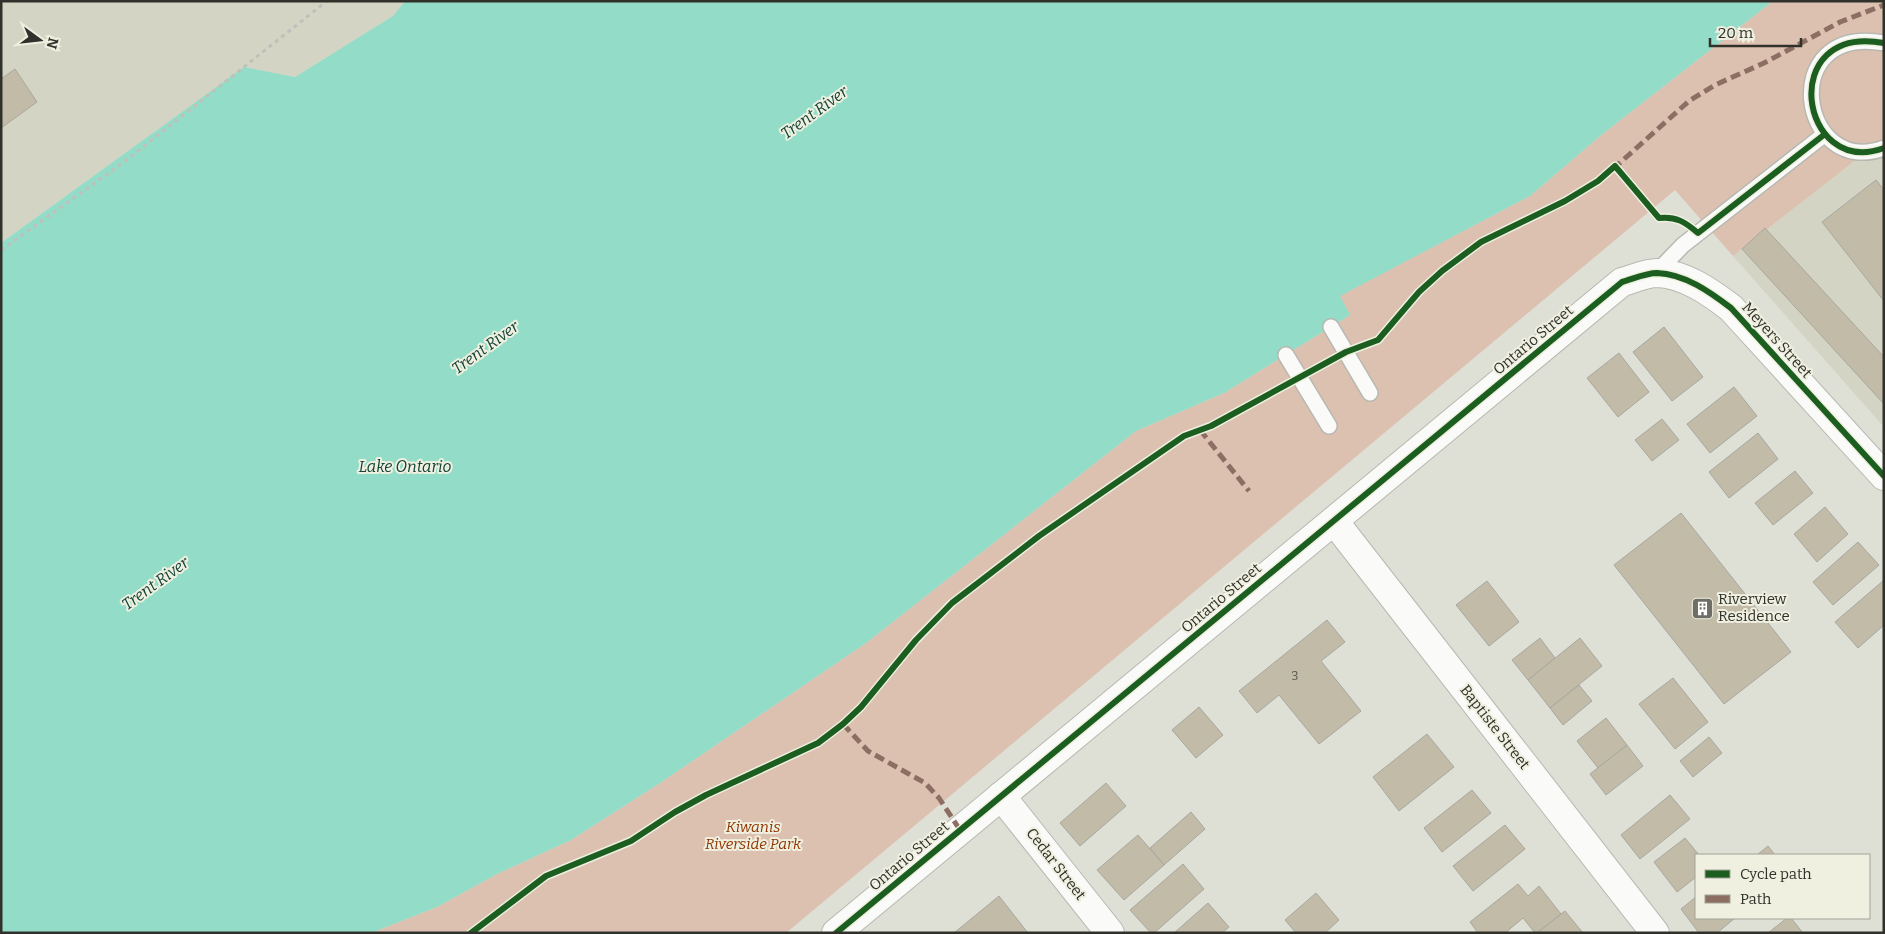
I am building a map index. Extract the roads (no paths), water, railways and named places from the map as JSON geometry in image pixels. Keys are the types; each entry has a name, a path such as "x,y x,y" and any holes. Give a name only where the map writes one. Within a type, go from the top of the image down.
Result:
{"street":[{"name":"Meyers Street","path":"1622,282 1656,273 1682,278 1708,291 1731,308 1884,476"},
{"name":"Ontario Street","path":"836,933 1622,282"},
{"name":"Baptiste Street","path":"1334,521 1656,933"},
{"name":"Cedar Street","path":"1001,796 1110,933"}],"lane":[{"path":"1884,43 1866,39 1848,42 1831,51 1818,65 1811,82 1810,101 1814,119 1825,134 1840,146 1857,151 1875,151 1884,148"},
{"path":"1656,273 1683,245 1825,134"},
{"path":"1331,327 1370,393"},
{"path":"1286,355 1328,426"}],"water":[{"name":"Lake Ontario","path":"405,1 1773,1 1600,136 1530,196 1340,296 1350,315 1224,393 1136,431 866,643 660,783 571,840 497,874 437,907 371,933 1,933 1,243 244,67 295,77 393,16"}],"place":[{"name":"Riverview Residence","path":"1702,608"}],"water label":[{"name":"Trent River","path":"814,112"},
{"name":"Trent River","path":"485,347"},
{"name":"Trent River","path":"155,583"}],"park label":[{"name":"Kiwanis Riverside Park","path":"753,836"}]}
